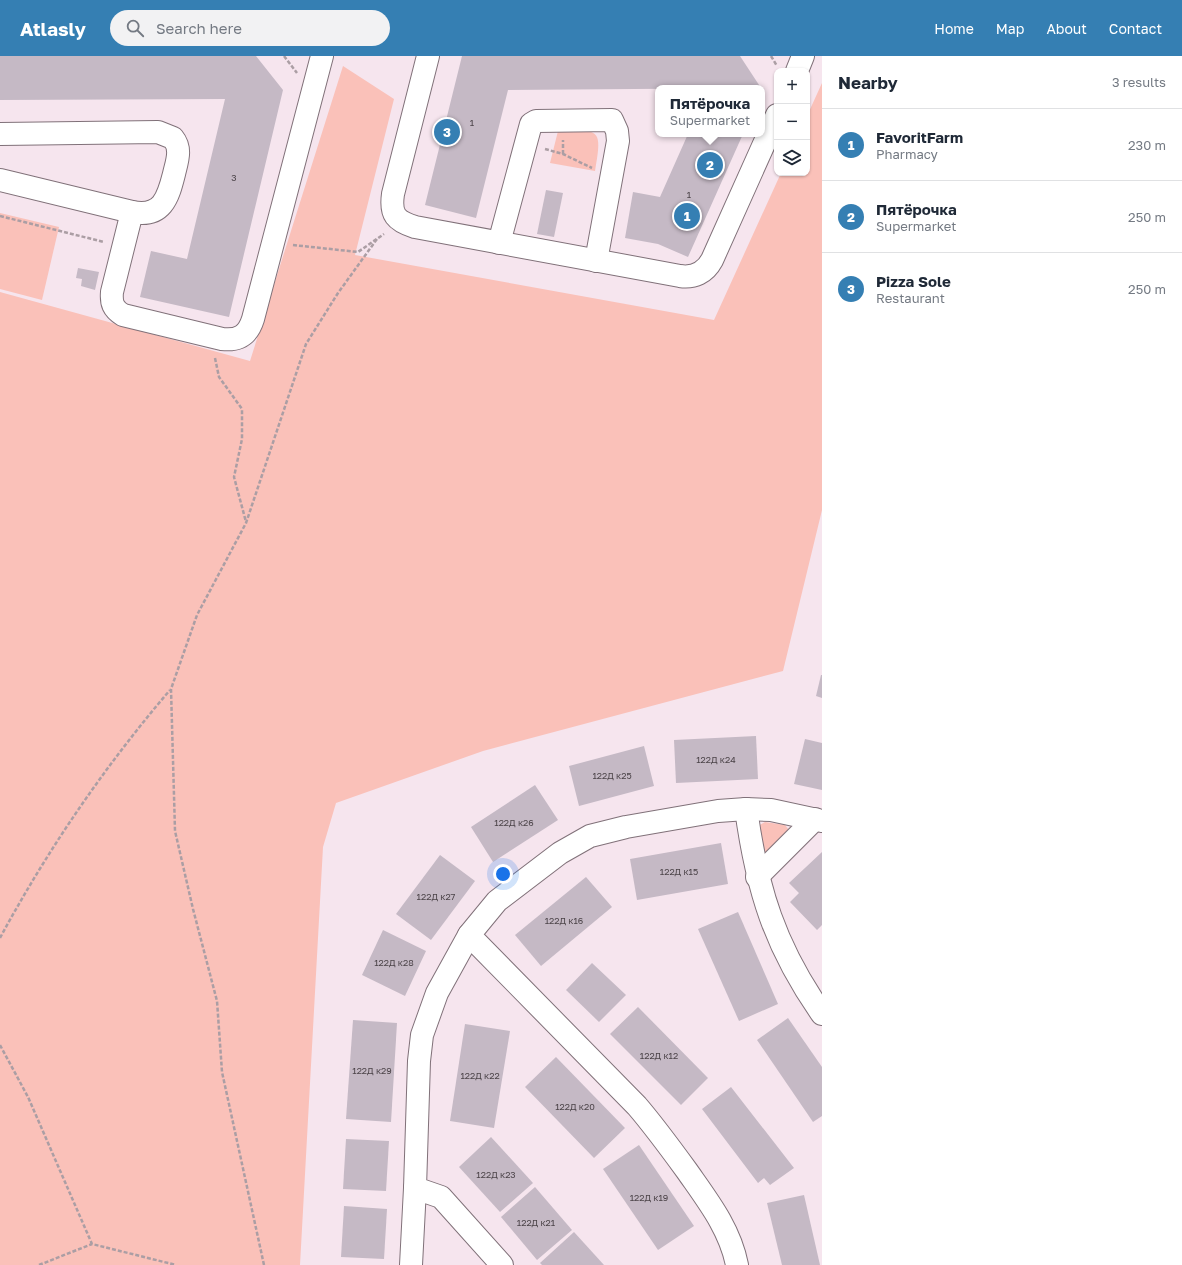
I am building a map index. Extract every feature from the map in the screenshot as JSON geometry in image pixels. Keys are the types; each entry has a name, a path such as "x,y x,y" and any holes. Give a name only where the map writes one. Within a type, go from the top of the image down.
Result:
{"lane":[{"path":"132,212 123,246 112,301 118,312 123,315 211,336 234,340 245,335 250,329 322,56"},
{"path":"428,56 393,199 394,213 399,221 415,228 687,277 699,274 712,260 774,122"},
{"path":"798,68 803,56"},
{"path":"499,243 529,128 536,121 612,120 618,136 596,261"},
{"path":"0,134 158,132 168,134 176,141 179,149 169,194 165,201 155,210 144,213 132,212 0,180"},
{"path":"411,1265 419,1061 422,1035 437,993 469,935 497,901 560,853 590,836 626,827 718,811 746,809 771,810 818,820"},
{"path":"746,809 757,877 767,910 790,963 822,1014"},
{"path":"757,877 818,820"},
{"path":"469,935 637,1106 658,1130 717,1214 728,1236 737,1265"},
{"path":"415,1188 441,1197 502,1265"}],"path":[{"path":"524,143 563,154 588,167 612,171"},
{"path":"0,216 123,246"},
{"path":"292,245 358,252 399,221"},
{"path":"264,1265 222,1072 218,1001 192,909 175,831 171,689 197,615 246,523 306,344 338,293 377,239"},
{"path":"211,336 219,377 242,409 242,439 234,477 246,523"},
{"path":"0,938 24,894 92,789 134,732 171,689"},
{"path":"0,1045 28,1097 92,1244"},
{"path":"39,1265 92,1244 176,1265"}],"shaded area":[{"path":"343,66 394,99 355,255 714,320 780,176 810,176 810,109 822,83 822,510 783,671 483,751 336,803 323,847 300,1265 0,1265 0,292 250,361"},
{"path":"558,131 582,131 595,134 598,139 598,146 595,171 550,163"},
{"path":"0,213 59,227 42,300 0,289"},
{"path":"765,822 785,825 789,830 768,854 763,853 758,826"}],"building":[{"path":"0,56 256,56 283,90 229,317 140,297 151,251 187,259 225,99 0,100"},
{"path":"462,56 740,56 759,85 655,85 655,89 508,90 476,218 425,205"},
{"path":"687,137 742,137 688,257 658,244 625,238 633,192 660,197"},
{"path":"546,190 563,193 554,237 537,234"},
{"path":"78,268 99,272 95,290 81,286 82,279 76,278"},
{"path":"822,675 822,698 816,696"},
{"path":"756,736 758,779 676,783 674,740"},
{"path":"805,739 822,743 822,790 794,784"},
{"path":"644,746 654,786 579,806 569,766"},
{"path":"535,785 558,820 493,862 471,827"},
{"path":"721,843 728,884 637,900 630,859"},
{"path":"822,852 822,925 817,930 790,902 799,893 789,883"},
{"path":"440,855 475,881 431,940 396,914"},
{"path":"586,877 612,907 541,966 515,935"},
{"path":"738,912 778,1004 739,1021 698,929"},
{"path":"383,930 426,951 405,996 362,975"},
{"path":"592,963 626,995 599,1022 566,990"},
{"path":"638,1007 708,1078 681,1105 610,1034"},
{"path":"788,1018 822,1067 822,1116 813,1122 757,1040"},
{"path":"353,1020 397,1023 391,1122 346,1119"},
{"path":"465,1024 510,1031 494,1128 450,1121"},
{"path":"556,1057 625,1128 594,1158 525,1087"},
{"path":"731,1087 794,1168 770,1185 764,1178 758,1183 702,1109"},
{"path":"491,1137 533,1183 500,1212 459,1167"},
{"path":"346,1139 389,1141 386,1191 343,1189"},
{"path":"639,1145 694,1226 658,1250 603,1169"},
{"path":"535,1187 572,1230 537,1260 501,1217"},
{"path":"804,1195 820,1265 782,1265 767,1203"},
{"path":"344,1206 387,1209 384,1259 341,1257"},
{"path":"574,1232 604,1265 542,1265 540,1263"}],"place":[{"name":"Pizza Sole","path":"447,132"},
{"name":"Пятёрочка","path":"710,165"},
{"name":"FavoritFarm","path":"687,216"}]}
